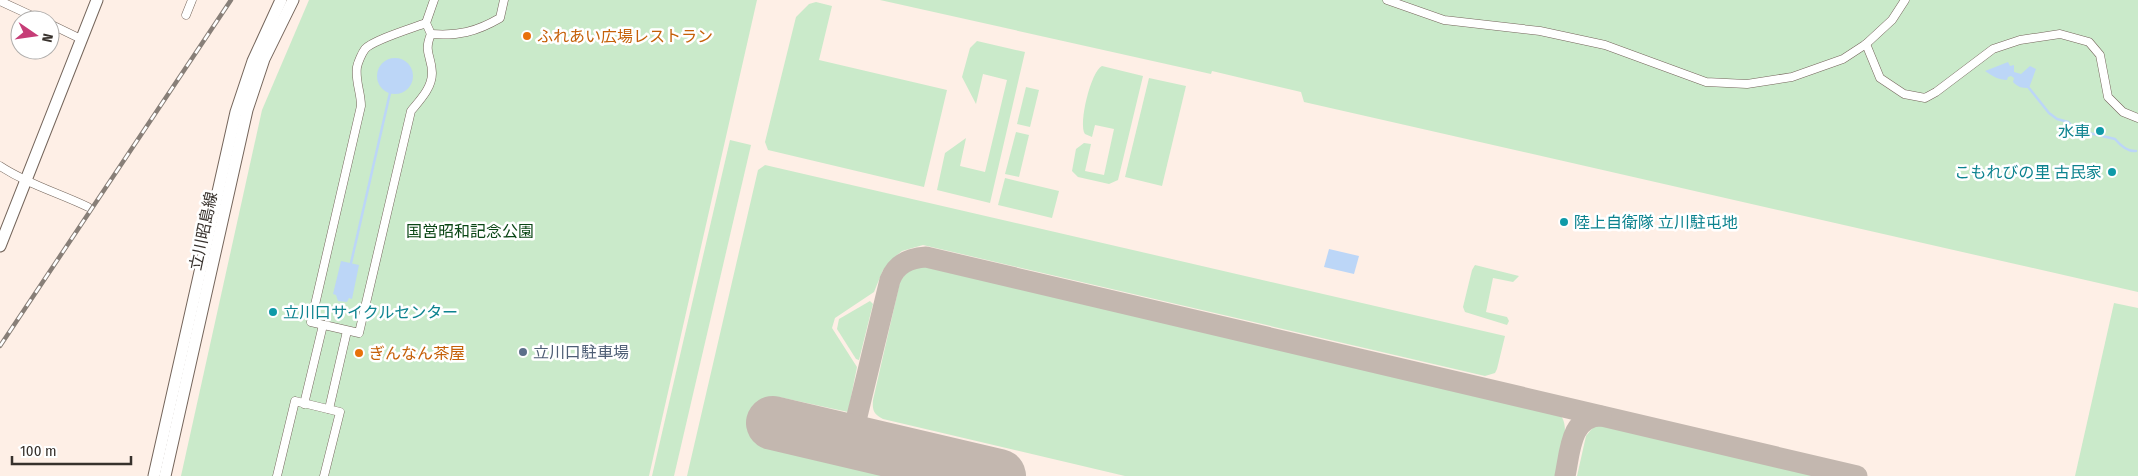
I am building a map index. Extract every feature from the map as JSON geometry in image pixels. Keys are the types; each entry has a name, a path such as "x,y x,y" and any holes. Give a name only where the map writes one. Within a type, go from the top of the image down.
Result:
{"main road":[{"path":"0,246 97,0"},
{"name":"立川昭島線","path":"154,476 236,112 252,61 281,0"},
{"name":"立川昭島線","path":"165,476 245,117 264,59 293,0"}],"street":[{"path":"186,15 192,0"},
{"path":"426,22 365,49 357,65 357,83 361,97 361,106 310,322 359,333 411,110 429,86 432,72 426,45 431,34 426,22 434,0"},
{"path":"431,34 449,35 482,29 500,18 504,0"},
{"path":"1387,0 1444,20 1540,31 1605,45 1706,82 1747,84 1792,77 1843,59 1866,44 1892,20 1905,0"},
{"path":"0,1 19,10"},
{"path":"60,29 81,38"},
{"path":"1866,44 1880,78 1904,94 1925,98 1936,92 1993,49 2020,40 2060,34 2088,42 2100,55 2108,97 2123,112 2138,118"},
{"path":"0,166 14,176 88,207"},
{"path":"304,404 323,325"},
{"path":"329,409 348,330"},
{"path":"277,476 295,401 340,412 324,476"}],"green space":[{"name":"国営昭和記念公園","path":"309,0 757,0 649,476 181,476 262,110"},
{"path":"880,0 2138,0 2138,292 1304,102 1301,92 1212,71 1211,74"},
{"path":"816,2 832,6 819,60 947,90 924,187 768,150 765,142 796,17 809,4"},
{"path":"977,41 1025,52 990,203 937,190 945,153 966,138 960,166 985,172 1007,80 983,74 976,104 962,77 970,48"},
{"path":"1102,66 1143,76 1118,180 1109,184 1078,177 1072,171 1076,149 1084,143 1091,144 1085,171 1104,175 1114,129 1095,125 1092,137 1085,134 1083,128 1084,109 1090,87"},
{"path":"1149,78 1186,86 1162,186 1125,177"},
{"path":"1026,87 1039,90 1030,127 1017,124"},
{"path":"1016,132 1029,135 1019,177 1005,174"},
{"path":"730,140 751,145 674,476 652,476"},
{"path":"765,165 1505,336 1497,369 1495,373 1485,376 923,245 902,251 883,270 874,292 835,318 832,328 857,367 848,412 779,397 767,447 889,476 687,476 758,170"},
{"path":"1005,178 1059,191 1052,218 998,205"},
{"path":"1475,265 1519,276 1513,282 1493,278 1486,312 1507,317 1509,321 1507,325 1465,312 1463,307 1472,270"},
{"path":"921,266 1560,415 1565,427 1565,435 1555,476 1125,476 883,419 874,412 873,400 900,282 914,268"},
{"path":"870,301 873,304 859,360 856,359 837,329 839,319"},
{"path":"2114,303 2138,308 2138,476 2075,476"},
{"path":"1595,425 1604,425 1821,476 1577,476 1586,436"}],"water":[{"path":"395,58 402,59 408,63 412,69 412,83 408,89 402,93 395,94 388,93 382,89 378,83 377,76 378,69 382,63 388,59"},
{"path":"2008,62 2010,66 2014,65 2014,72 2021,74 2030,66 2036,69 2029,88 2016,85 2013,82 2014,78 2011,76 2007,80 2001,79 1985,71"},
{"path":"1329,249 1359,256 1354,274 1324,267"},
{"path":"341,261 359,265 352,299 349,298 347,302 338,301 336,295 333,294"}],"waterway":[{"path":"2029,88 2049,113 2057,119 2068,122 2080,134 2086,130 2089,133 2115,139 2121,146 2136,151"},
{"path":"351,263 390,93"}],"taxiway":[{"path":"851,441 890,280 896,270 904,263 909,260 926,257 1857,476"},
{"path":"1565,476 1570,447 1577,429 1583,422 1601,416"}],"runway":[{"path":"773,423 999,476"}],"railway":[{"path":"0,346 231,0"}],"place":[{"name":"ふれあい広場レストラン","path":"527,36"},
{"name":"水車","path":"2100,131"},
{"name":"こもれびの里 古民家","path":"2112,172"},
{"name":"陸上自衛隊 立川駐屯地","path":"1564,222"},
{"name":"立川口サイクルセンター","path":"273,312"},
{"name":"立川口駐車場","path":"523,352"},
{"name":"ぎんなん茶屋","path":"359,353"}]}
